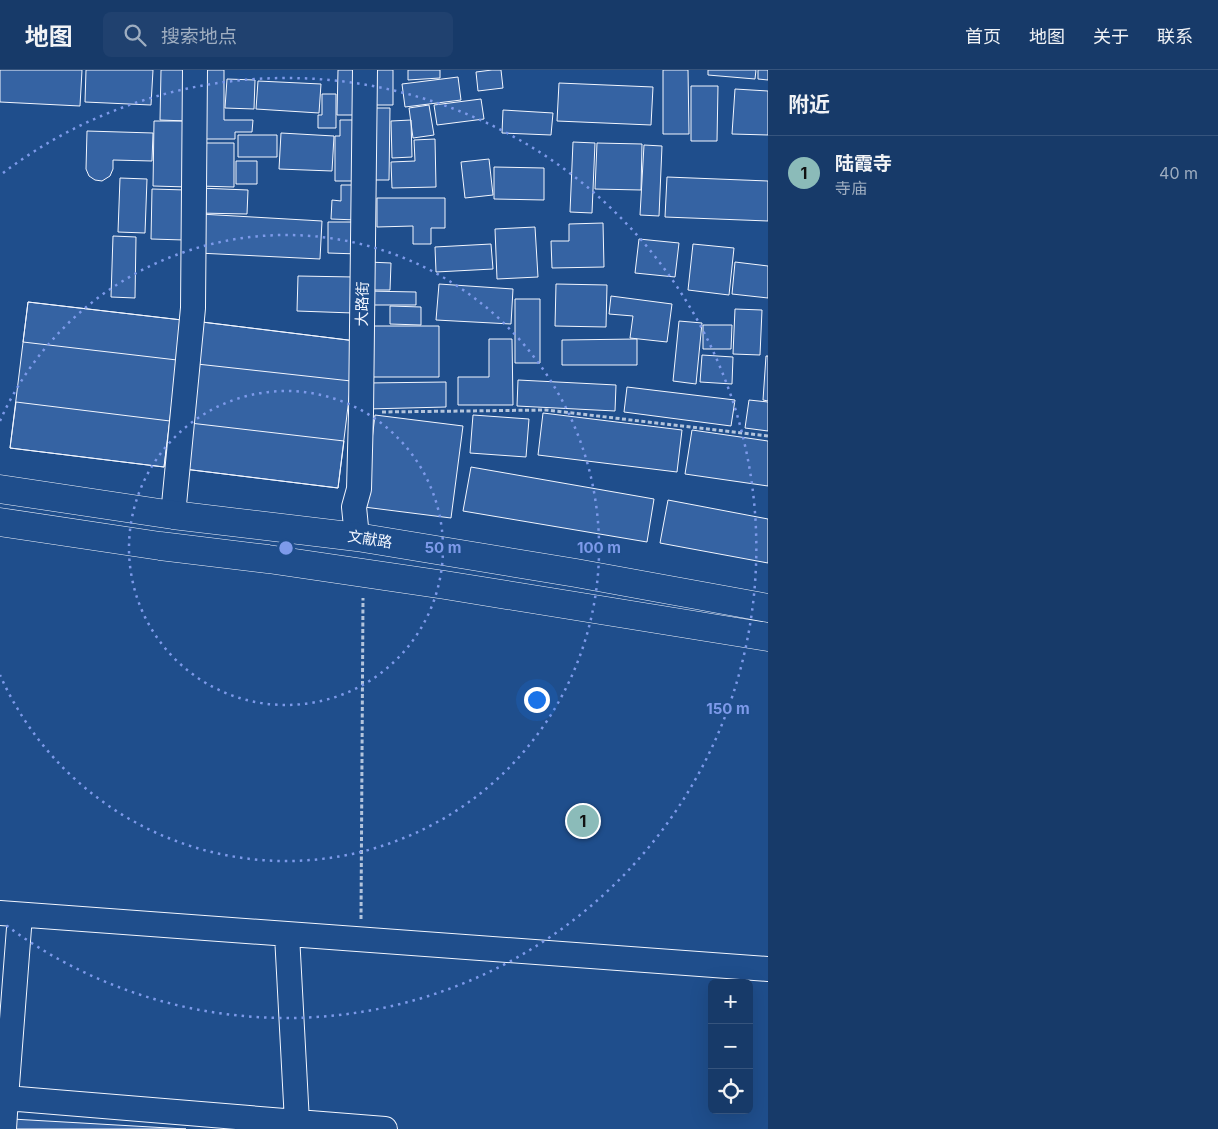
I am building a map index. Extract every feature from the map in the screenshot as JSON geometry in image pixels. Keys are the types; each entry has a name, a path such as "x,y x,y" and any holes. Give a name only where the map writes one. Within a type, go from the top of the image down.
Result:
{"main road":[{"name":"文献路","path":"0,489 173,515 357,537 576,573 768,608"},
{"path":"0,522 445,585 768,637"}],"street":[{"path":"173,515 193,308 195,70"},
{"name":"大路街","path":"357,537 354,507 359,488 361,412 365,70"},
{"path":"4,1129 10,914 768,969"},
{"path":"287,935 297,1122"},
{"path":"6,1098 385,1129"}],"path":[{"path":"361,412 546,410 768,436"},
{"path":"360,940 364,573"}],"building":[{"path":"0,70 82,70 80,106 0,102"},
{"path":"86,70 153,70 151,105 85,102"},
{"path":"161,70 188,70 187,121 160,120"},
{"path":"201,70 224,70 224,120 253,120 252,132 235,132 235,139 200,139"},
{"path":"338,70 361,70 361,115 337,115"},
{"path":"370,70 393,70 393,105 370,105"},
{"path":"408,70 440,70 440,78 408,80"},
{"path":"501,70 503,88 478,91 476,72"},
{"path":"663,70 688,70 689,134 663,134"},
{"path":"708,70 756,70 755,79 708,75"},
{"path":"758,70 768,70 768,80 758,79"},
{"path":"458,77 461,100 405,107 402,84"},
{"path":"227,79 255,80 254,109 225,108"},
{"path":"258,81 321,84 319,113 256,109"},
{"path":"559,83 653,87 651,125 557,121"},
{"path":"691,86 718,86 717,141 691,141"},
{"path":"735,89 768,91 768,135 732,134"},
{"path":"322,94 336,94 336,128 318,128 318,115 322,115"},
{"path":"481,99 484,119 437,125 434,105"},
{"path":"429,105 434,135 413,138 409,108"},
{"path":"369,108 390,108 389,180 369,180"},
{"path":"503,110 553,113 551,135 502,133"},
{"path":"340,120 359,120 359,181 335,181 335,136 340,136"},
{"path":"411,120 412,157 392,158 391,121"},
{"path":"154,121 189,121 188,187 153,186"},
{"path":"87,131 153,133 152,161 113,160 113,169 110,176 102,181 95,180 89,176 86,169"},
{"path":"281,133 334,136 332,171 279,169"},
{"path":"238,135 277,135 277,157 238,157"},
{"path":"435,139 436,187 392,188 391,162 415,161 414,140"},
{"path":"573,142 595,143 592,213 570,212"},
{"path":"200,143 234,143 234,187 199,186"},
{"path":"597,143 642,144 641,190 595,189"},
{"path":"644,145 662,146 659,216 640,215"},
{"path":"489,159 493,195 465,198 461,162"},
{"path":"236,161 257,161 257,184 236,184"},
{"path":"494,167 544,168 544,200 494,199"},
{"path":"667,177 768,181 768,221 665,217"},
{"path":"120,178 147,179 145,233 118,232"},
{"path":"341,185 357,185 357,220 331,219 332,200 341,201"},
{"path":"199,188 248,190 247,214 198,213"},
{"path":"152,189 186,190 184,240 151,239"},
{"path":"377,198 445,198 445,228 431,228 431,244 413,244 413,226 377,227"},
{"path":"200,214 322,221 320,259 198,253"},
{"path":"328,222 359,222 359,254 328,253"},
{"path":"603,223 604,267 552,268 551,241 569,241 569,224"},
{"path":"535,227 538,277 497,279 495,229"},
{"path":"113,236 136,237 135,298 111,297"},
{"path":"639,239 679,243 675,277 635,273"},
{"path":"491,244 493,269 436,272 435,247"},
{"path":"693,244 734,248 729,295 688,290"},
{"path":"368,262 391,263 390,290 367,290"},
{"path":"735,262 768,266 768,298 732,294"},
{"path":"298,276 354,277 353,313 297,311"},
{"path":"439,284 513,289 511,324 436,320"},
{"path":"556,284 607,285 606,327 555,326"},
{"path":"367,291 416,292 416,305 367,305"},
{"path":"611,296 672,304 667,342 630,338 633,316 609,314"},
{"path":"515,299 540,299 540,363 515,363"},
{"path":"28,302 182,320 164,467 10,448"},
{"path":"28,302 182,320 177,360 23,342"},
{"path":"390,306 421,307 421,325 390,324"},
{"path":"735,309 762,310 760,355 733,354"},
{"path":"679,321 702,323 696,384 673,381"},
{"path":"202,322 356,341 338,488 184,469"},
{"path":"202,322 356,341 351,381 197,364"},
{"path":"703,325 732,325 731,349 703,349"},
{"path":"368,326 439,326 439,377 368,377"},
{"path":"489,339 512,339 513,405 458,405 458,377 489,377"},
{"path":"637,339 637,365 562,365 562,340"},
{"path":"702,355 733,357 732,384 700,382"},
{"path":"766,356 768,356 768,401 763,400"},
{"path":"518,380 616,385 615,411 517,406"},
{"path":"446,382 446,407 367,409 368,383"},
{"path":"627,387 735,400 731,426 624,412"},
{"path":"749,400 768,402 768,431 745,428"},
{"path":"16,402 170,421 164,467 10,448"},
{"path":"543,413 682,430 677,472 538,455"},
{"path":"375,415 463,426 451,518 364,507"},
{"path":"473,415 529,419 526,457 470,453"},
{"path":"190,423 344,441 338,488 184,469"},
{"path":"692,430 768,441 768,486 685,474"},
{"path":"471,467 654,499 647,542 463,511"},
{"path":"668,500 768,519 768,563 660,543"},
{"path":"12,1119 186,1129 11,1129"}],"place":[{"name":"陆霞寺","path":"583,821"}]}
